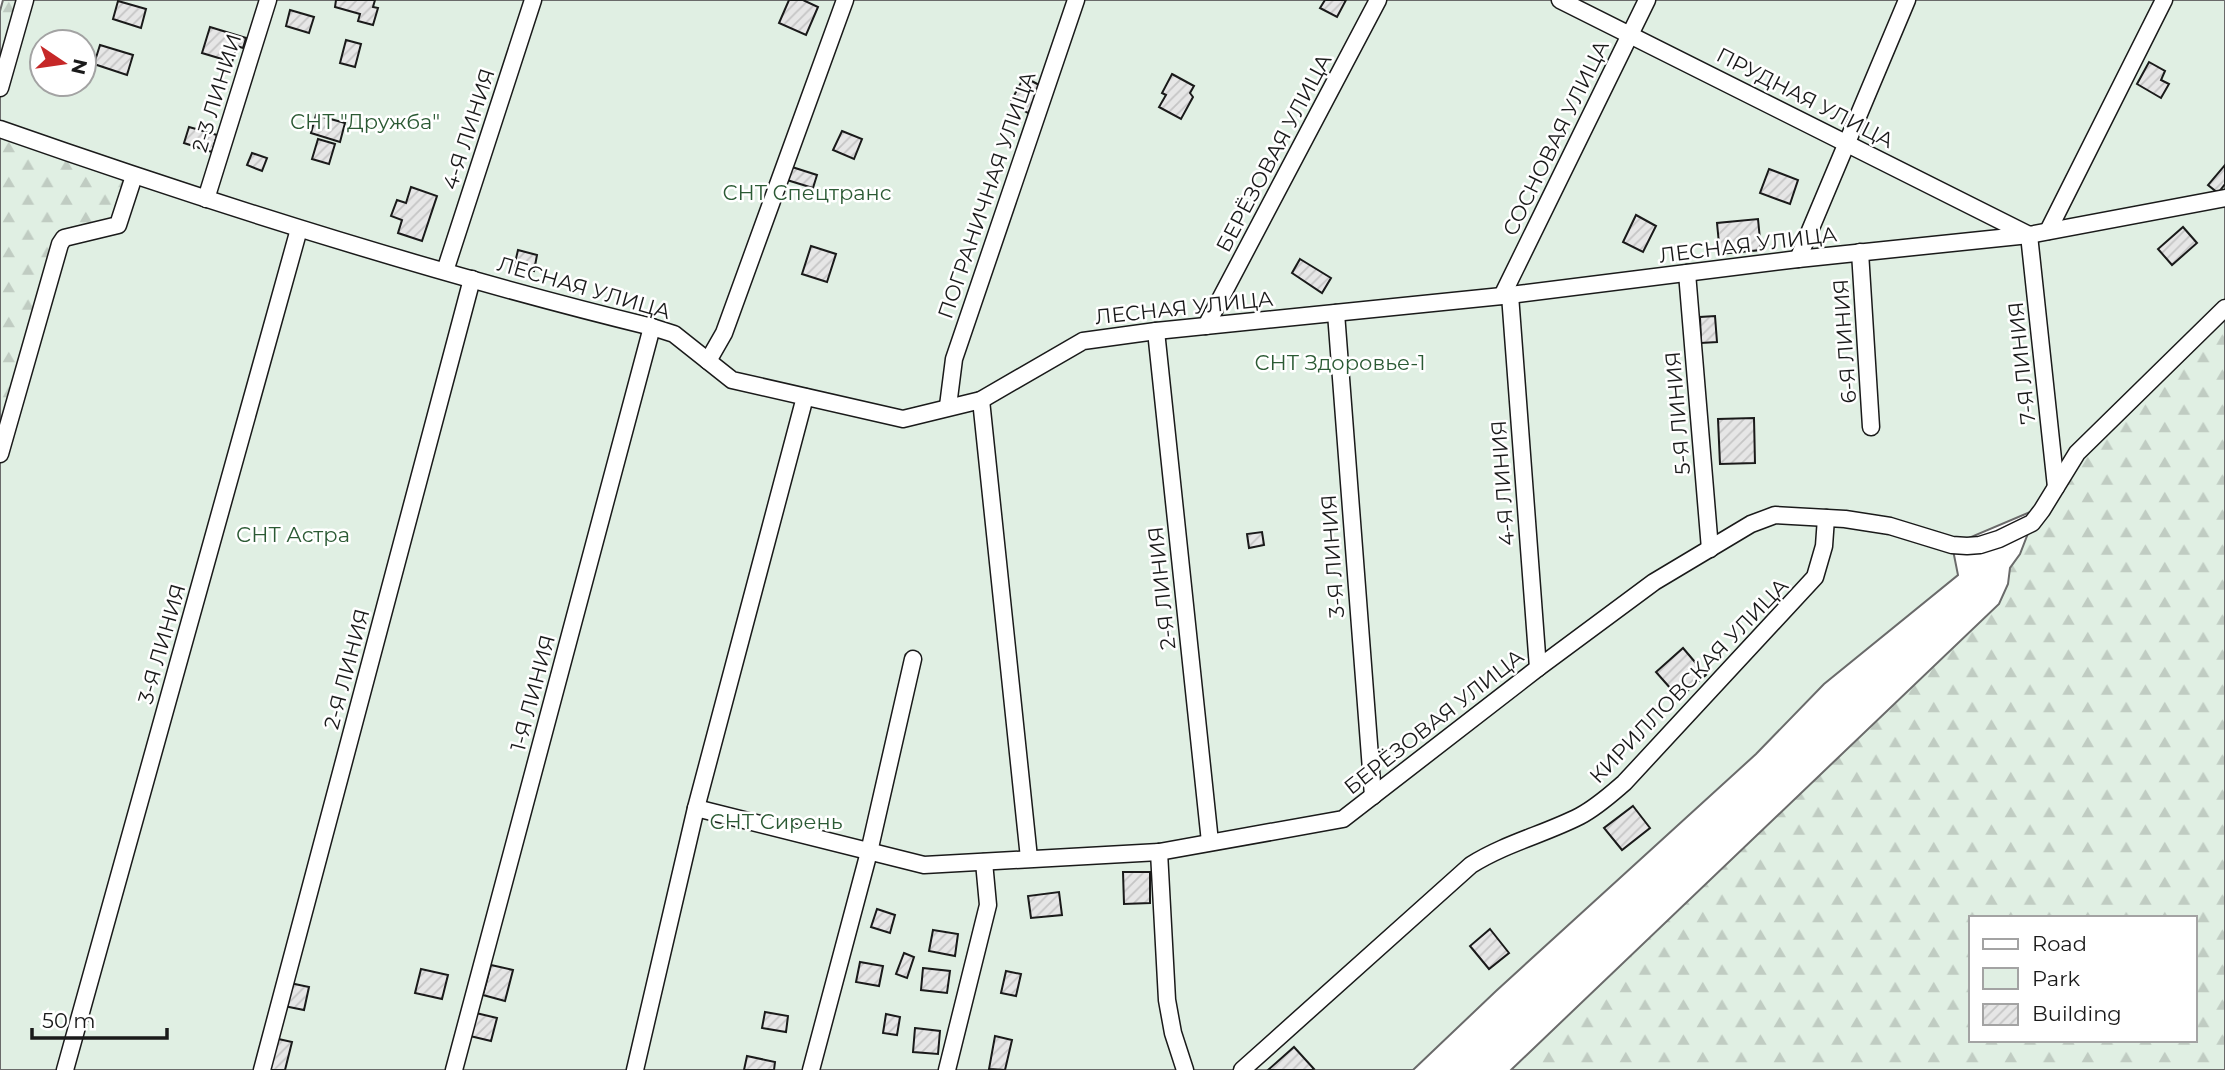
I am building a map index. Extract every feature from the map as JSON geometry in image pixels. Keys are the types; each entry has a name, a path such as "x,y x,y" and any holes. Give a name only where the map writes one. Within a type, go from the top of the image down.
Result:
{"street":[{"path":"0,88 25,0"},
{"name":"2-3 ЛИНИИ","path":"206,198 268,0"},
{"name":"4-Я ЛИНИЯ","path":"445,271 533,0"},
{"path":"708,361 724,333 845,0"},
{"name":"ПОГРАНИЧНАЯ УЛИЦА","path":"948,406 954,359 1076,0"},
{"name":"БЕРЁЗОВАЯ УЛИЦА","path":"1206,326 1378,0"},
{"name":"ПРУДНАЯ УЛИЦА","path":"1560,0 2029,235"},
{"name":"СОСНОВАЯ УЛИЦА","path":"1506,295 1647,0"},
{"path":"1798,259 1908,0"},
{"path":"2048,231 2164,0"},
{"name":"ЛЕСНАЯ УЛИЦА","path":"0,129 299,229 674,334 732,380 903,419 981,400 1083,341 2029,235 2225,198"},
{"path":"0,454 60,244 64,238 118,225 134,176"},
{"name":"3-Я ЛИНИЯ","path":"65,1070 299,229"},
{"name":"7-Я ЛИНИЯ","path":"2029,235 2056,487"},
{"name":"6-Я ЛИНИЯ","path":"1860,252 1871,427"},
{"name":"5-Я ЛИНИЯ","path":"1687,273 1710,549"},
{"name":"2-Я ЛИНИЯ","path":"262,1070 472,279"},
{"name":"4-Я ЛИНИЯ","path":"1506,295 1538,668"},
{"path":"2056,487 2077,453 2225,308"},
{"name":"3-Я ЛИНИЯ","path":"1336,313 1373,796"},
{"name":"1-Я ЛИНИЯ","path":"454,1070 652,327"},
{"name":"2-Я ЛИНИЯ","path":"1156,331 1210,842"},
{"path":"635,1070 696,808 804,397"},
{"path":"981,400 1028,858"},
{"name":"БЕРЁЗОВАЯ УЛИЦА","path":"696,808 924,865 1159,852 1343,819 1654,582 1751,524 1775,515 1826,518 1890,526 1952,545 1980,545 2032,523 2056,487"},
{"name":"КИРИЛЛОВСКАЯ УЛИЦА","path":"1242,1070 1471,865 1491,852 1579,817 1605,800 1624,783 1815,577 1824,546 1826,518"},
{"path":"811,1070 869,852 913,659"},
{"path":"1159,852 1167,1000 1172,1033 1185,1070"},
{"path":"947,1070 988,905 985,862"}],"green space":[{"path":"3,0 25,0 0,88 0,11"},
{"path":"25,0 2225,0 2225,306 2077,453 2042,507 1952,545 1958,575 1824,684 1756,754 1413,1070 0,1070 0,454 60,244 111,228 132,175 0,129 0,88"},
{"path":"0,129 132,175 118,225 0,454"},
{"path":"2225,306 2225,1070 1511,1070 1999,604 2008,584 2010,568 2020,554 2032,523 2064,473"}],"building":[{"path":"336,0 375,0 373,7 378,8 373,25 358,21 360,14 335,7"},
{"path":"789,0 803,0 818,7 806,35 779,23"},
{"path":"1325,0 1346,0 1337,17 1320,8"},
{"path":"118,1 146,9 141,28 113,19"},
{"path":"290,10 314,17 309,33 286,26"},
{"path":"210,27 246,38 243,48 237,46 232,62 202,53"},
{"path":"346,40 361,44 355,67 340,63"},
{"path":"100,45 133,55 127,75 98,65"},
{"path":"2149,62 2165,71 2161,80 2169,84 2161,98 2137,84"},
{"path":"1172,74 1194,86 1190,93 1193,97 1181,119 1159,107 1166,95 1162,93"},
{"path":"1024,77 1043,87 1028,113 1010,103"},
{"path":"316,115 345,123 340,142 311,133"},
{"path":"189,127 217,135 212,152 184,143"},
{"path":"842,131 862,139 854,159 833,150"},
{"path":"318,139 335,144 329,164 312,159"},
{"path":"252,153 267,158 262,171 247,165"},
{"path":"2225,165 2225,184 2218,193 2208,185"},
{"path":"792,167 817,175 813,188 787,180"},
{"path":"1769,169 1798,180 1790,204 1760,193"},
{"path":"411,187 437,196 422,241 398,233 402,220 391,216 397,200 406,203"},
{"path":"1636,215 1656,226 1643,252 1623,242"},
{"path":"1758,219 1761,250 1720,254 1717,223"},
{"path":"2183,227 2197,243 2172,265 2158,249"},
{"path":"811,246 836,254 827,282 802,274"},
{"path":"518,250 537,255 534,271 514,267"},
{"path":"1300,259 1331,278 1322,293 1292,273"},
{"path":"1715,316 1717,342 1701,343 1700,317"},
{"path":"1754,418 1755,463 1720,464 1718,419"},
{"path":"1262,532 1264,545 1249,548 1247,534"},
{"path":"1683,648 1706,675 1679,698 1656,672"},
{"path":"1633,806 1650,828 1622,850 1604,828"},
{"path":"1123,872 1150,872 1150,903 1124,904"},
{"path":"1059,892 1062,915 1031,918 1028,896"},
{"path":"877,909 895,915 890,933 871,927"},
{"path":"1490,929 1509,953 1489,969 1470,946"},
{"path":"933,930 958,934 955,956 929,951"},
{"path":"904,953 914,957 907,978 896,974"},
{"path":"860,962 883,966 879,986 856,982"},
{"path":"491,965 513,970 505,1001 483,995"},
{"path":"923,968 950,971 947,993 921,990"},
{"path":"421,969 448,975 442,999 415,993"},
{"path":"1006,971 1021,974 1016,996 1001,993"},
{"path":"290,983 309,987 304,1010 284,1006"},
{"path":"765,1012 788,1016 786,1032 762,1028"},
{"path":"476,1013 497,1018 491,1041 470,1036"},
{"path":"886,1014 900,1017 897,1035 883,1033"},
{"path":"915,1028 940,1031 938,1054 913,1052"},
{"path":"995,1036 1012,1040 1005,1070 989,1069"},
{"path":"274,1038 292,1042 285,1070 266,1070"},
{"path":"1294,1047 1314,1069 1268,1070"},
{"path":"747,1056 775,1062 774,1070 744,1070"}],"park label":[{"name":"СНТ \"Дружба\"","path":"365,122"},
{"name":"СНТ Спецтранс","path":"807,193"},
{"name":"СНТ Здоровье-1","path":"1340,363"},
{"name":"СНТ Астра","path":"293,535"},
{"name":"СНТ Сирень","path":"776,822"}]}
